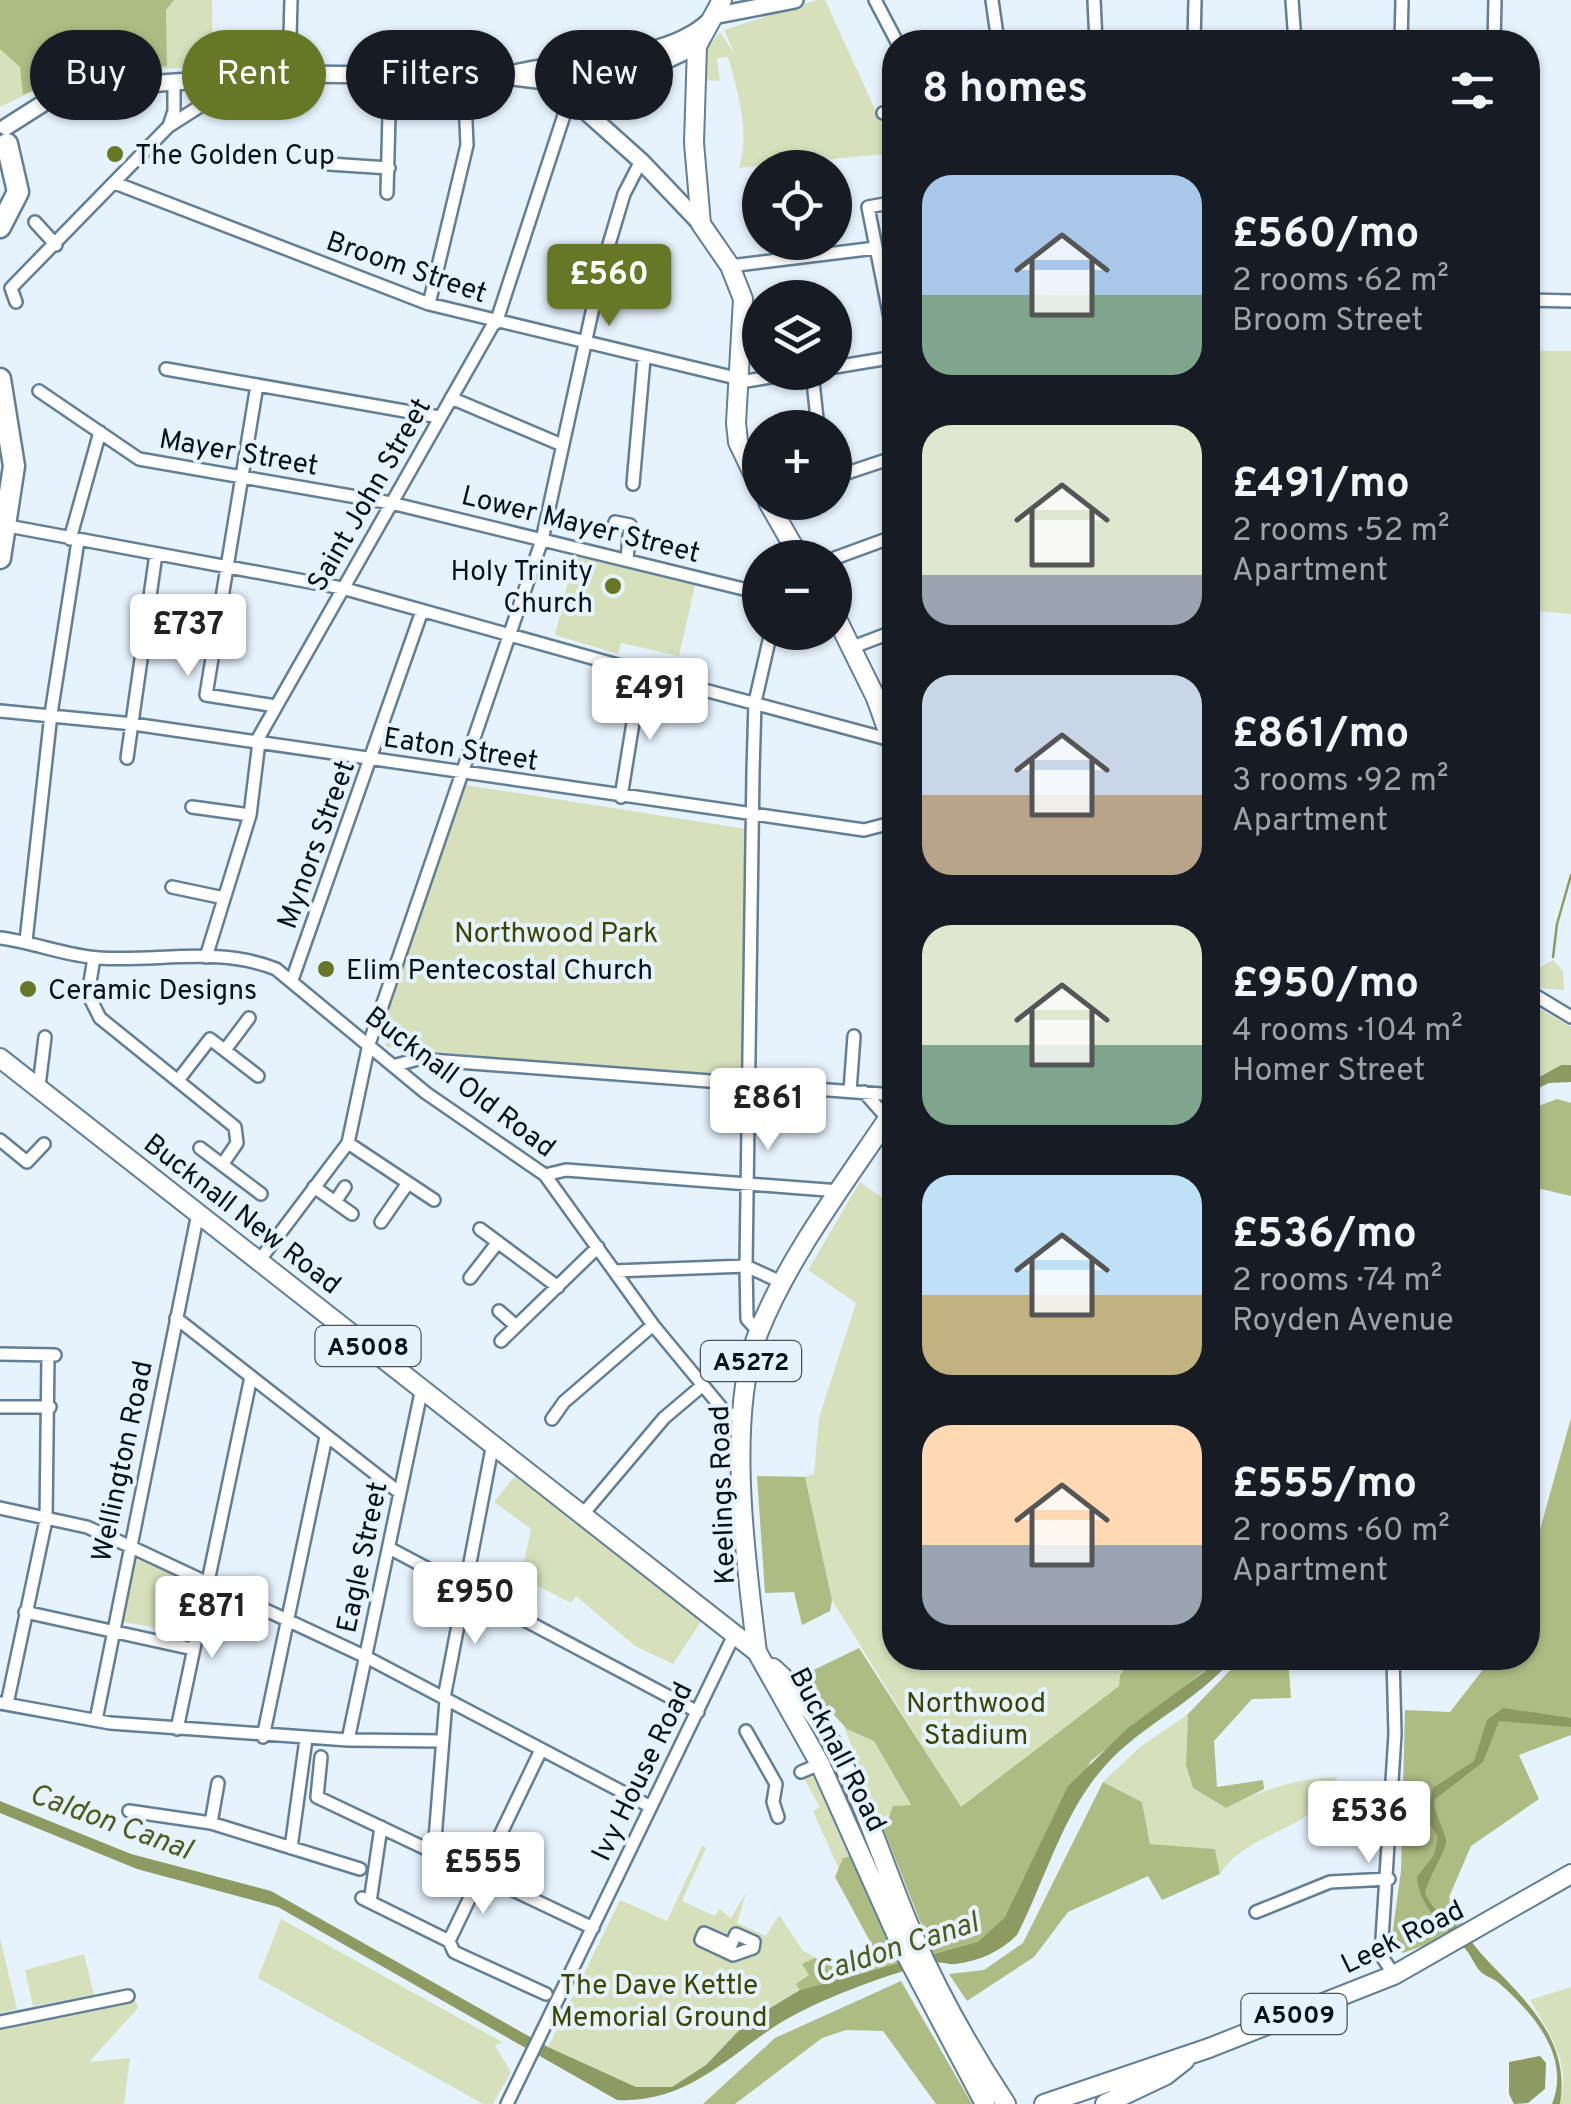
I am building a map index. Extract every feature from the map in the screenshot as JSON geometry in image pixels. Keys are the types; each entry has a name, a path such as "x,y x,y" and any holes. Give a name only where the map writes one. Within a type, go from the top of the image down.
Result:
{"highway":[{"path":"0,228 18,192 4,145"},
{"path":"0,379 27,532 0,558"}],"main road":[{"path":"732,0 760,10"},
{"path":"673,42 691,35 715,12 760,10 795,0"},
{"path":"701,224 694,143 693,53 715,12"},
{"path":"673,47 693,53"},
{"path":"673,60 693,53"},
{"path":"4,145 58,94 182,82"},
{"path":"596,120 701,224 730,266 745,318 738,442 742,450"},
{"path":"853,647 877,736"},
{"name":"Bucknall New Road","path":"0,1058 735,1634"},
{"name":"Keelings Road","path":"759,1655 744,1522 742,1418 758,1331 830,1190 882,1125"},
{"name":"A5008","path":"735,1634 759,1655"},
{"name":"Bucknall Road","path":"759,1655 820,1764 909,1944"},
{"name":"Bucknall Road","path":"759,1655 788,1682 826,1736 909,1944"},
{"name":"Leek Road","path":"1044,2104 1194,2054 1394,1974 1453,1945 1571,1874"},
{"path":"909,1944 984,2104"},
{"path":"930,1986 1006,2104"},
{"name":"Leek Road","path":"1105,2104 1166,2075 1194,2054"},
{"name":"A5009","path":"1076,2104 1194,2054"}],"street":[{"path":"287,30 291,0"},
{"path":"875,0 890,30"},
{"path":"992,0 996,30"},
{"path":"1094,0 1095,30"},
{"path":"1195,30 1196,0"},
{"path":"1292,0 1294,30"},
{"path":"1401,30 1402,0"},
{"path":"1494,30 1495,0"},
{"path":"169,126 174,83"},
{"path":"16,302 12,288 169,126 182,118"},
{"path":"387,193 390,120"},
{"path":"429,304 466,146 465,120"},
{"name":"Saint John Street","path":"258,742 495,323 562,120"},
{"path":"259,1261 348,1143 369,1044 542,540 584,344 624,194 641,161"},
{"path":"329,164 389,168"},
{"name":"Broom Street","path":"115,183 429,304 644,359 692,363 714,374 740,380"},
{"path":"882,204 868,207 882,263"},
{"path":"35,222 56,244"},
{"path":"730,266 876,248"},
{"path":"1540,300 1571,301"},
{"path":"633,484 644,359"},
{"path":"852,364 882,359"},
{"path":"166,369 439,418"},
{"path":"257,385 206,695 276,706"},
{"name":"Mayer Street","path":"39,391 138,459 391,503"},
{"path":"450,398 562,445"},
{"path":"26,940 74,540 100,432"},
{"path":"852,471 882,461"},
{"name":"Lower Mayer Street","path":"391,503 742,588"},
{"path":"615,522 630,526 627,560"},
{"path":"27,532 342,588 877,736"},
{"path":"852,552 882,541"},
{"path":"127,758 156,554"},
{"name":"Mynors Street","path":"292,980 422,611"},
{"path":"853,647 882,636"},
{"path":"758,1331 747,1319 746,1182 755,702 767,650"},
{"path":"621,797 644,673"},
{"name":"Eaton Street","path":"0,711 133,724 864,830 882,825"},
{"path":"0,720 22,712"},
{"path":"206,957 250,815 258,742"},
{"path":"192,807 250,815"},
{"path":"172,887 224,898"},
{"name":"Bucknall Old Road","path":"0,938 26,940 94,958 206,957 260,963 292,980 393,1066 545,1175 653,1325 726,1412 742,1418"},
{"path":"94,958 88,994 100,1018 235,1127 237,1143 222,1165"},
{"path":"1540,998 1571,1016"},
{"path":"225,1050 250,1018"},
{"path":"850,1092 854,1036"},
{"path":"39,1086 45,1038"},
{"path":"178,1079 210,1039 258,1076"},
{"path":"393,1066 418,1059 882,1095"},
{"path":"872,1095 882,1105"},
{"path":"0,1140 28,1162 44,1144"},
{"path":"348,1143 434,1200"},
{"path":"200,1148 261,1194"},
{"path":"545,1175 566,1170 830,1190"},
{"path":"381,1222 408,1183"},
{"path":"314,1187 352,1214"},
{"path":"335,1202 344,1187"},
{"name":"Wellington Road","path":"96,1720 198,1213"},
{"path":"480,1228 558,1287"},
{"path":"470,1278 498,1242"},
{"path":"502,1341 598,1247"},
{"path":"614,1271 746,1266 783,1283"},
{"path":"500,1311 516,1326"},
{"path":"176,1318 400,1493"},
{"path":"552,1412 653,1325"},
{"path":"0,1354 52,1355 46,1520 4,1703 96,1720 263,1737 442,1741"},
{"path":"177,1729 251,1377"},
{"path":"584,1514 664,1418 703,1384"},
{"name":"Eagle Street","path":"349,1738 422,1388"},
{"path":"0,1407 50,1407"},
{"path":"263,1737 326,1437"},
{"path":"435,1848 445,1699 493,1443"},
{"path":"0,1508 87,1527 129,1546 366,1657 651,1807"},
{"path":"390,1548 698,1712"},
{"path":"25,1612 112,1628 193,1649"},
{"name":"Ivy House Road","path":"508,2104 735,1634"},
{"path":"1393,1670 1396,1734 1381,1955 1394,1974"},
{"path":"746,1731 776,1784 773,1802 778,1817"},
{"path":"291,1848 306,1739"},
{"path":"449,1940 541,1750"},
{"path":"321,1757 317,1797 435,1848 480,1875 593,1928"},
{"path":"776,1784 820,1764"},
{"path":"212,1823 218,1783"},
{"path":"129,1811 212,1823 354,1868 344,1883"},
{"path":"381,1827 366,1900 449,1940 454,1952 546,1994"},
{"path":"435,1848 495,1846"},
{"path":"1256,1912 1330,1882 1389,1880"},
{"path":"0,2022 128,1996"}],"green space":[{"path":"0,0 212,0 212,30 182,30 182,68 162,69 162,30 30,30 30,92 0,107"},
{"path":"825,0 882,125 882,154 852,157 852,150 742,150 739,98 728,57 717,58 720,81 702,80 704,51 720,32 735,55 724,30"},
{"path":"1540,351 1571,351 1571,614 1540,611"},
{"path":"574,556 695,585 679,656 621,643 618,654 555,635"},
{"name":"Northwood Park","path":"466,785 746,829 742,1081 387,1047 381,1031"},
{"path":"1553,960 1563,971 1564,990 1540,988 1540,968"},
{"path":"1540,1009 1571,1027 1571,1065 1561,1065 1540,1076"},
{"name":"Northwood Stadium","path":"860,1182 882,1198 882,1670 1128,1670 1119,1686 961,1808 832,1600 805,1477 814,1474 819,1418 856,1303 808,1270"},
{"path":"515,1476 702,1620 673,1664 635,1646 576,1596 571,1603 521,1577 531,1529 494,1502"},
{"path":"140,1560 198,1587 188,1633 122,1622 133,1562"},
{"path":"1188,1714 1186,1765 1193,1788 1226,1808 1280,1786 1337,1777 1312,1811 1248,1847 1220,1874 1215,1849 1150,1844 1142,1802 1103,1782 1140,1747"},
{"path":"843,1724 874,1741 911,1806 886,1816 884,1830"},
{"path":"802,1775 818,1777 853,1855 843,1858 840,1872 813,1811 820,1807"},
{"name":"The Dave Kettle Memorial Ground","path":"702,1846 706,1848 682,1901 715,1916 719,1909 731,1918 746,1893 737,1923 766,1936 779,1915 803,1951 834,1967 861,1951 867,1972 800,1990 747,2022 706,2065 672,2087 636,2087 548,2047 620,1900 667,1921"},
{"path":"281,1919 502,2042 495,2046 511,2072 493,2104 483,2104 258,1978"},
{"path":"0,1938 17,2009 0,2013"},
{"path":"84,1954 94,1995 33,2006 25,1970"},
{"path":"1571,1987 1571,2104 1560,2104 1561,2063 1530,2000"},
{"path":"136,2001 138,2008 89,2062 130,2058 124,2104 0,2104 0,2027"}],"shaded area":[{"path":"0,0 174,0 166,10 167,66 162,67 162,30 30,30 30,92 23,95 20,67 0,49"},
{"path":"1561,1065 1571,1065 1571,1082 1540,1087 1540,1076"},
{"path":"1557,1099 1571,1103 1571,1196 1540,1189 1540,1105"},
{"path":"1571,1418 1571,1735 1519,1755 1539,1799 1471,1846 1449,1897 1466,1930 1403,1953 1391,1943 1401,1871 1405,1710 1450,1712 1483,1670 1540,1670 1540,1530"},
{"path":"757,1476 805,1477 832,1600 830,1611 802,1625 794,1592 765,1593"},
{"path":"859,1648 961,1807 1119,1686 1124,1670 1205,1670 1091,1761 1005,1917 978,1943 933,1954 884,1830 893,1806 911,1805 874,1741 847,1729 799,1677"},
{"path":"1222,1670 1120,1751 1090,1784 1066,1825 1017,1935 1010,1941 973,1961 918,1967 829,1998 776,2026 693,2082 645,2099 617,2100 278,1907 137,1869 0,1813 0,1801 131,1854 271,1891 548,2047 636,2087 672,2087 706,2065 747,2022 800,1990 978,1942 1005,1917 1068,1786 1128,1728 1204,1672"},
{"path":"1230,1670 1289,1670 1291,1698 1252,1699 1214,1741 1217,1787 1263,1780 1264,1789 1226,1808 1193,1788 1186,1765 1188,1714"},
{"path":"1503,1708 1571,1718 1571,1727 1499,1721 1483,1762 1434,1800 1446,1844 1425,1893 1436,1910 1465,1934 1542,2023 1559,2060 1560,2104 1552,2104 1557,2070 1546,2037 1525,2008 1480,1971 1429,1910 1417,1877 1434,1855 1438,1837 1427,1819 1433,1788 1474,1761 1487,1720"},
{"path":"1103,1782 1142,1802 1150,1844 1215,1849 1220,1874 1162,1900 1148,1876 1068,1912 1034,1957 967,2001 949,1974 984,1970 1023,1943"},
{"path":"853,1855 904,1964 867,1972 861,1951 872,1945 835,1877 843,1858"},
{"path":"815,1958 832,1966 832,1974 841,1979 800,1990 796,1984 809,1975 802,1964"},
{"path":"901,1981 972,2104 936,2104 883,2031 846,2030 822,2038 735,2104 703,2104 775,2038"},
{"path":"1540,2056 1546,2063 1545,2089 1528,2103 1514,2104 1509,2094 1509,2062"}],"waterway":[{"path":"1553,957 1557,924 1571,875"}],"place":[{"name":"The Golden Cup","path":"115,154"},
{"name":"Holy Trinity Church","path":"613,586"},
{"name":"Elim Pentecostal Church","path":"326,969"},
{"name":"Ceramic Designs","path":"28,989"}],"water label":[{"name":"Caldon Canal","path":"111,1821"},
{"name":"Caldon Canal","path":"896,1947"}]}
